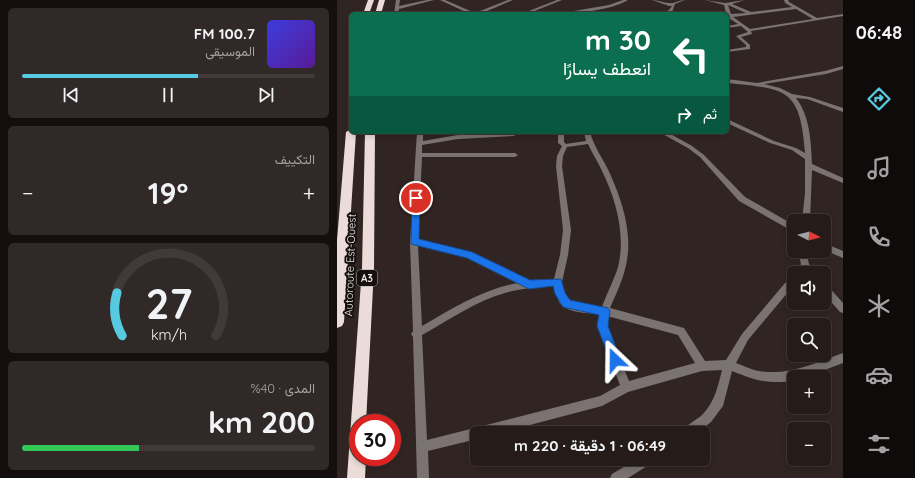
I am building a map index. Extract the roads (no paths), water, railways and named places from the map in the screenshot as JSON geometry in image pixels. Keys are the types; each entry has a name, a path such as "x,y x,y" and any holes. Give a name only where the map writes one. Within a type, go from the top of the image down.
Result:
{"highway":[{"path":"367,12 371,0"},
{"path":"378,12 382,0"},
{"name":"Autoroute Est-Ouest","path":"337,322 351,134"},
{"name":"Autoroute Est-Ouest","path":"359,414 368,268 370,134"},
{"path":"356,466 356,478"}],"street":[{"path":"396,12 397,0"},
{"path":"396,8 432,0"},
{"path":"442,0 470,12"},
{"path":"480,12 511,0"},
{"path":"528,12 560,0"},
{"path":"571,12 611,6 626,0"},
{"path":"654,0 673,5 683,0"},
{"path":"707,0 727,4 753,14"},
{"path":"727,4 743,0"},
{"path":"786,0 787,3 815,18"},
{"path":"727,4 728,12"},
{"path":"668,12 671,11 673,5"},
{"path":"729,16 797,8"},
{"path":"729,51 748,48 748,45 738,36 750,32 749,30 815,18 843,15"},
{"path":"729,17 749,30"},
{"path":"729,27 742,24"},
{"path":"756,84 826,72 843,67"},
{"path":"729,79 779,90 843,110"},
{"path":"791,95 797,101 804,115 809,162 806,214"},
{"path":"729,122 772,142 794,149 809,162 843,181"},
{"path":"420,134 414,242 416,334 423,478"},
{"path":"430,142 445,134"},
{"path":"561,134 561,143 565,146"},
{"path":"587,134 589,142 611,183 620,212 623,238 622,265 602,318 604,331 626,387"},
{"path":"666,134 680,141 702,156 742,199 787,226"},
{"path":"419,144 465,137 512,135"},
{"path":"565,146 589,142"},
{"path":"565,146 560,156 559,166 567,230 564,255 558,282 560,294 567,304 604,311 681,331 702,366"},
{"path":"418,155 515,155"},
{"path":"414,242 469,255 529,284"},
{"path":"831,249 843,255"},
{"path":"804,258 805,265"},
{"path":"416,334 482,298 500,290 529,284 558,282"},
{"path":"697,426 707,418 719,402 729,365 745,337 787,287"},
{"path":"831,296 843,309"},
{"path":"504,426 602,401 626,387 702,366 729,365 758,376 777,378 795,376 843,358"},
{"path":"421,447 470,435"},
{"path":"616,478 636,466"}]}
